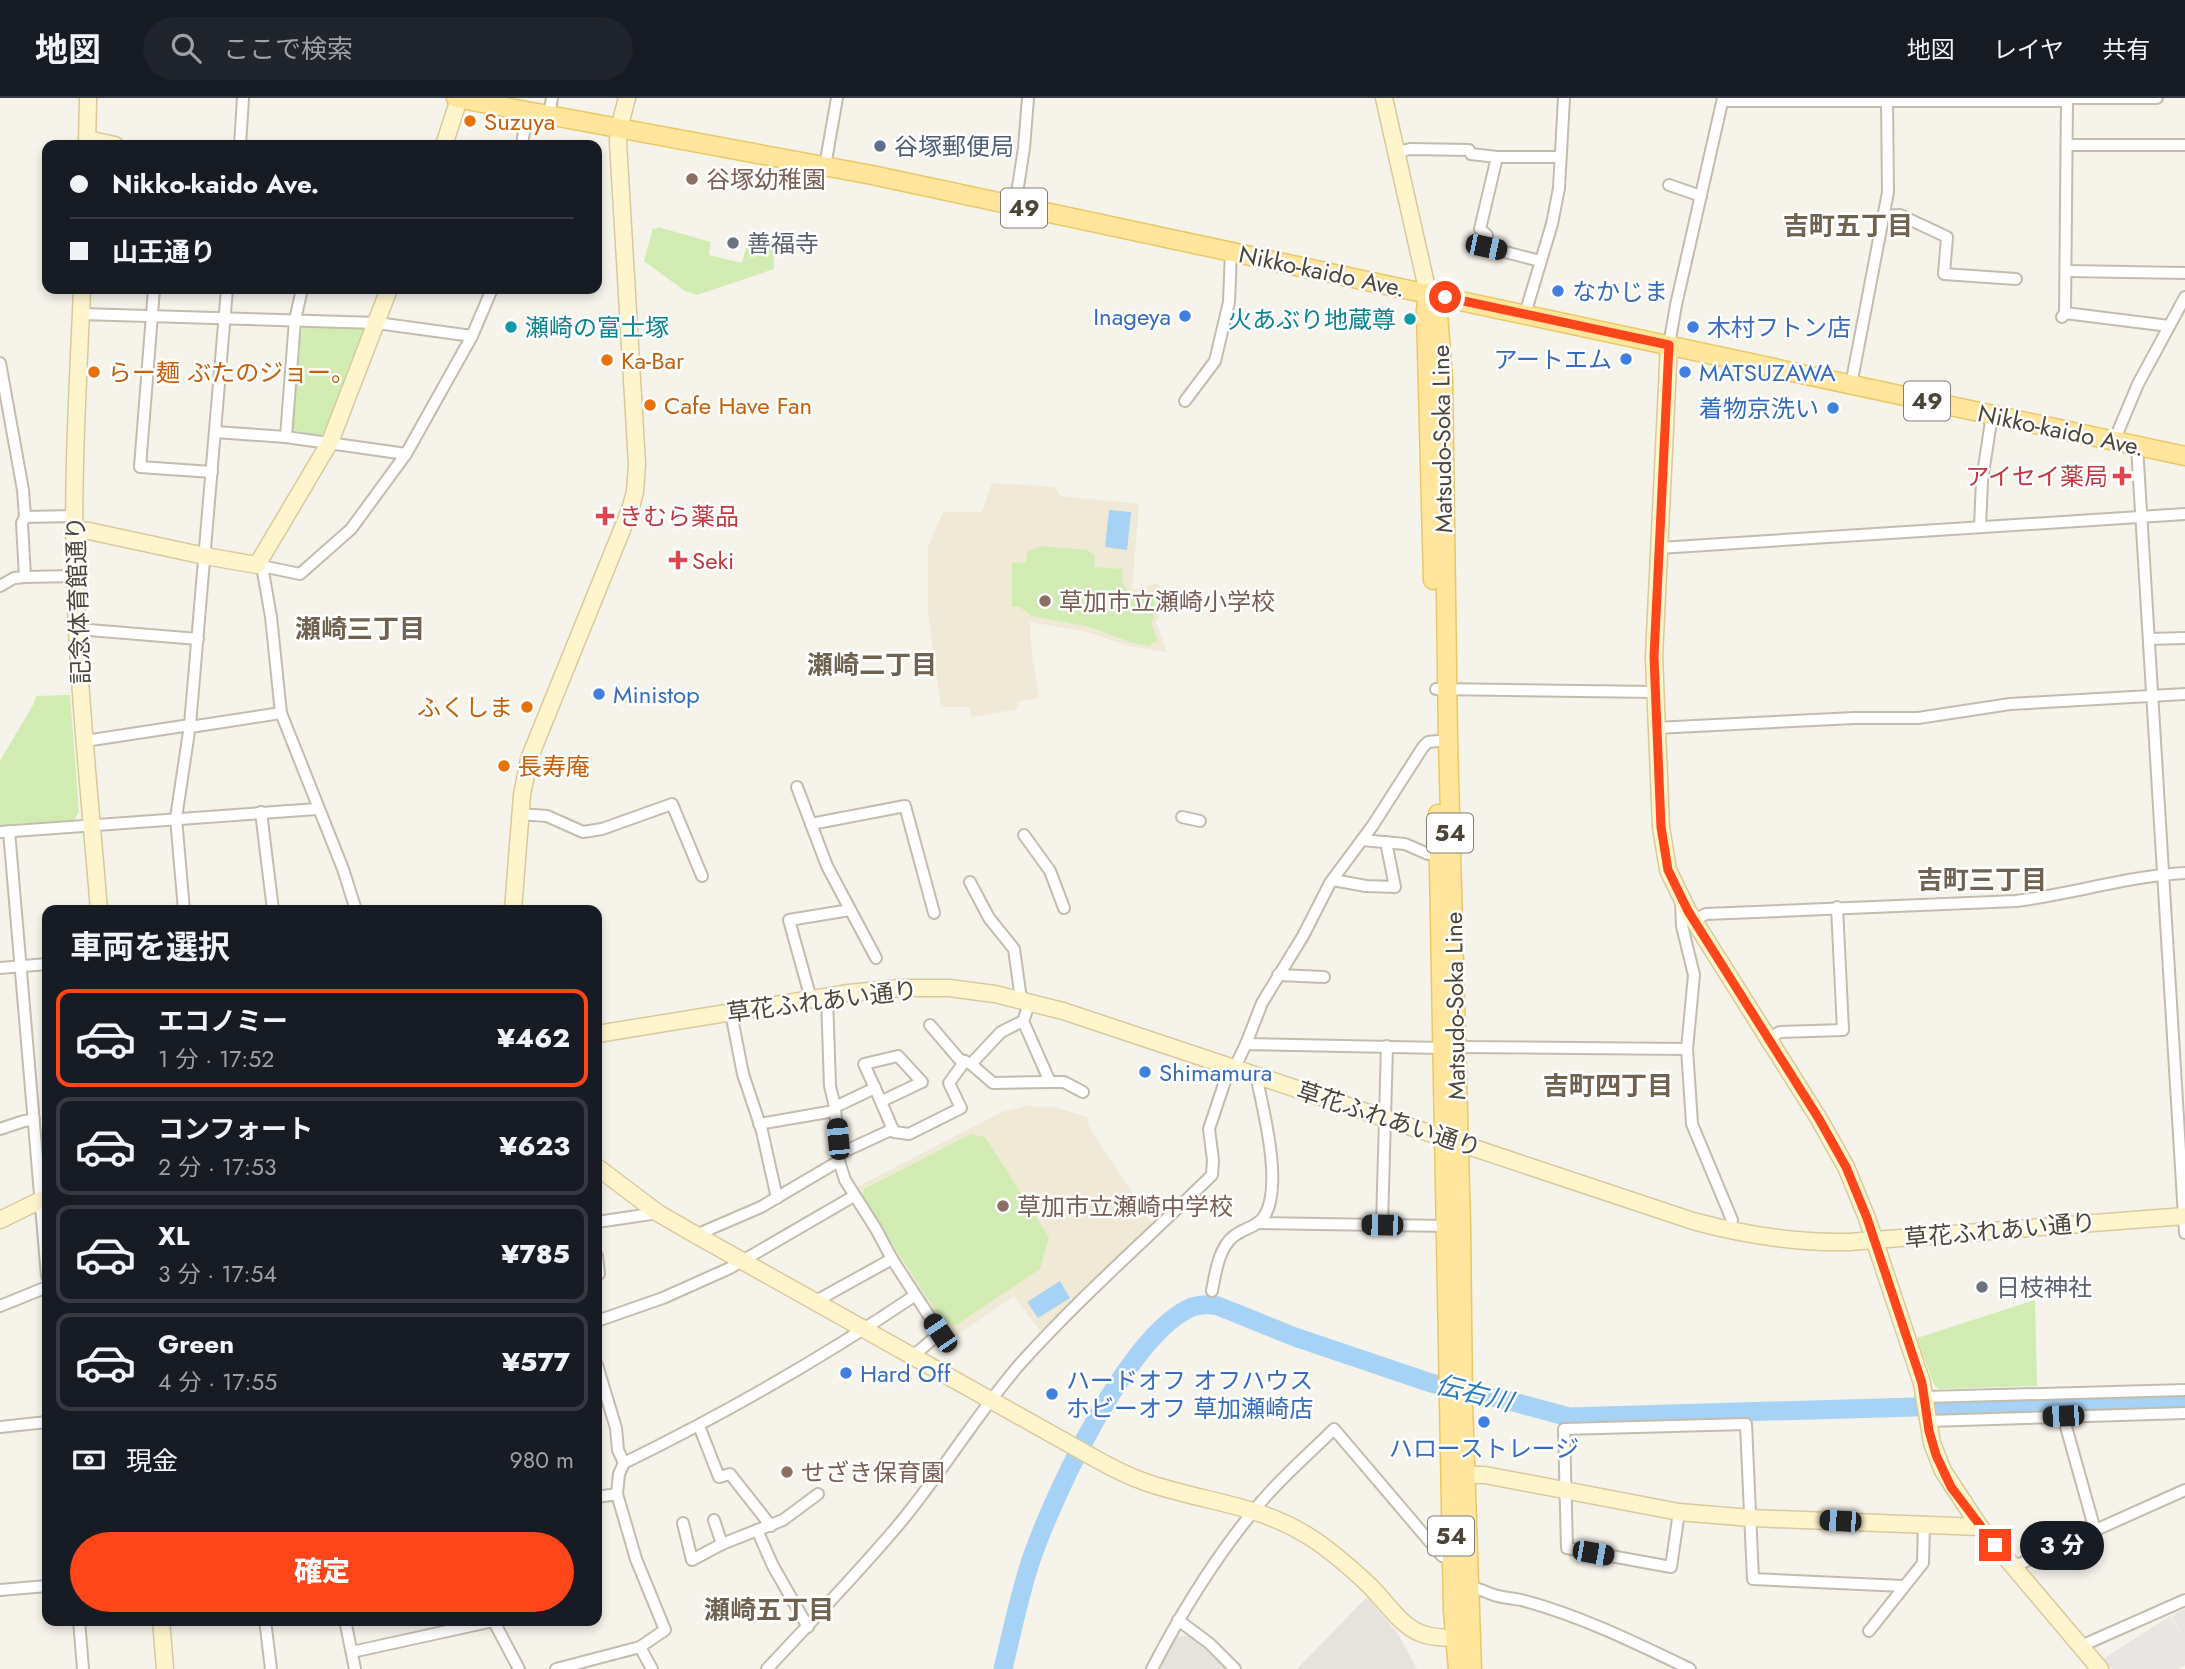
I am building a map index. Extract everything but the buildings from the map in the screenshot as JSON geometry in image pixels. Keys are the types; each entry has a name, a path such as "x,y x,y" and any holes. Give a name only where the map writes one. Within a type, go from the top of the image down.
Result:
{"main road":[{"name":"Nikko-kaido Ave.","path":"458,98 527,111 550,106 619,128 825,166 2185,456"},
{"name":"Matsudo-Soka Line","path":"1428,293 1426,311 1442,688 1458,1474 1469,1587 1458,1669"},
{"name":"Matsudo-Soka Line","path":"1443,741 1438,854 1448,1047"},
{"name":"Matsudo-Soka Line","path":"1451,1140 1447,1226 1456,1374"},
{"name":"Matsudo-Soka Line","path":"1458,1474 1452,1559 1462,1637 1472,1669"}],"street":[{"path":"87,140 88,98"},
{"path":"240,140 243,98"},
{"path":"445,140 458,98"},
{"path":"513,905 520,814 529,759 635,492 637,464 618,157 619,128 627,98"},
{"path":"825,166 837,98"},
{"path":"1015,206 1028,98"},
{"path":"1384,98 1428,293"},
{"path":"1525,314 1552,224 1559,188 1564,98"},
{"path":"2099,1669 1980,1527 1942,1471 1932,1443 1927,1408 1859,1195 1846,1167 1769,1038 1694,920 1681,897 1664,855 1654,692 1659,548 1669,345 1723,100 2157,98"},
{"path":"2067,99 2067,271 2063,315 2169,326"},
{"path":"1851,385 1888,192 1887,100"},
{"path":"523,140 527,111"},
{"path":"2068,145 2185,145"},
{"path":"1398,152 1410,149 1469,150 1471,154 1497,157 1560,158"},
{"path":"1497,157 1480,229 1487,235 1486,247 1540,261"},
{"path":"1669,185 1701,196"},
{"path":"1884,216 1900,215 1947,237 1944,274 2016,279"},
{"path":"1185,401 1215,361 1229,302 1231,252"},
{"path":"2067,271 2185,273"},
{"name":"記念体育館通り","path":"82,294 75,576 99,905"},
{"path":"154,294 140,467 212,472"},
{"path":"184,905 176,818 190,726 227,294"},
{"path":"286,437 295,320 301,294"},
{"path":"354,905 343,869 281,713 271,617 259,566 331,442 387,294"},
{"path":"25,517 75,523 89,531 300,574 351,530 406,454 472,336 490,294"},
{"path":"2114,441 2138,384 2185,297"},
{"path":"81,314 377,323 472,336"},
{"path":"0,363 22,478 25,577"},
{"path":"1980,527 1982,480 1992,415"},
{"path":"215,432 331,442 406,454"},
{"path":"2137,446 2183,1157 2185,1233"},
{"path":"1659,548 2185,514"},
{"path":"0,586 14,578 75,576"},
{"path":"77,629 198,639"},
{"path":"2149,639 2185,638"},
{"path":"1442,688 1654,692"},
{"path":"1656,728 1854,718 1918,718 2010,704 2185,694"},
{"path":"85,741 281,713"},
{"path":"767,1669 808,1627 896,1527 1020,1364 1106,1275 1212,1175 1209,1129 1262,1003 1333,880 1363,840 1423,747 1428,742 1443,741"},
{"path":"797,787 827,866 876,958"},
{"path":"520,814 547,817 583,832 602,829 672,804 702,876"},
{"path":"811,824 905,806 934,913"},
{"path":"42,1185 33,1120 21,966 4,831 317,808"},
{"path":"261,813 272,905"},
{"path":"1182,817 1200,821"},
{"path":"1024,835 1050,871 1064,908"},
{"path":"1363,840 1405,844 1428,854 1438,854"},
{"path":"1333,880 1366,886 1395,887 1386,842"},
{"path":"1694,920 1706,914 2016,901 2163,874 2185,873"},
{"path":"970,882 989,919 1014,949 1026,1000 1023,1021 1050,1082"},
{"path":"1681,897 1682,926 1694,975 1687,1049 1692,1124 1732,1220 1729,1231"},
{"path":"1769,1038 1780,1032 1843,1030 1837,907"},
{"path":"850,910 789,920 819,998 839,1157 845,1180 940,1333 913,1356"},
{"path":"0,968 42,964"},
{"path":"1278,975 1324,977"},
{"name":"草花ふれあい通り","path":"602,1033 873,990 924,987 968,990 1026,1000 1729,1231 1826,1242 2185,1216"},
{"path":"731,1013 743,1074 759,1124 777,1198"},
{"path":"882,1101 922,1082 898,1055 864,1065 894,1132 909,1134 961,1108 949,1083 1000,1032 1023,1021"},
{"path":"930,1025 959,1059 993,1083 1064,1082 1083,1092"},
{"path":"1246,1044 1687,1049"},
{"path":"1382,1225 1387,1046"},
{"path":"1212,1291 1217,1267 1226,1246 1232,1237 1258,1223 1265,1216 1269,1203 1272,1177 1268,1130 1256,1075"},
{"path":"759,1124 834,1109 875,1088"},
{"path":"0,1129 33,1120"},
{"path":"696,1236 777,1198 839,1157 893,1129"},
{"path":"602,1171 659,1213 696,1236 1096,1459 1147,1483 1255,1510 1315,1540 1361,1578 1394,1613 1418,1632 1436,1637 1462,1637"},
{"path":"602,1319 663,1298 743,1261 854,1196"},
{"path":"0,1220 42,1200"},
{"path":"602,1221 659,1213"},
{"path":"1258,1223 1447,1226"},
{"path":"816,1301 892,1259"},
{"path":"0,1306 42,1289"},
{"path":"556,1669 640,1647 665,1630 636,1559 617,1494 619,1474 624,1462 699,1426 865,1330 915,1296"},
{"path":"602,1382 616,1428 618,1450 624,1462"},
{"path":"1927,1408 2185,1390"},
{"path":"1927,1408 2063,1416 2185,1413"},
{"path":"2063,1416 2095,1531"},
{"path":"0,1427 42,1423"},
{"path":"1679,1512 1671,1567 1567,1548 1564,1429 1746,1424 1753,1579 1903,1586"},
{"path":"699,1426 719,1477 730,1474 771,1526"},
{"path":"1152,1669 1178,1620 1217,1557 1255,1510 1335,1429 1442,1556 1452,1559"},
{"path":"1458,1474 1485,1475 1679,1512 1751,1518 1980,1527"},
{"path":"2013,1567 2185,1490"},
{"path":"602,1496 617,1494"},
{"path":"683,1523 692,1560 722,1544 783,1520 818,1494"},
{"path":"714,1520 722,1544"},
{"path":"1869,1631 1923,1563 1924,1524"},
{"path":"757,1530 773,1566 808,1627"},
{"path":"0,1590 42,1586"},
{"path":"1469,1587 1478,1587 1493,1595 1520,1600 1578,1619 1690,1669"},
{"path":"2081,1646 2185,1600"},
{"path":"1178,1620 1209,1643 1235,1669"},
{"path":"79,1626 83,1669"},
{"path":"161,1626 165,1669"},
{"path":"266,1626 271,1669"},
{"path":"346,1626 355,1669"},
{"path":"352,1652 470,1626"},
{"path":"496,1626 519,1669"},
{"path":"640,1647 652,1669"}],"shaded area":[{"name":"草加市立瀬崎小学校","path":"992,483 1055,487 1061,496 1139,504 1132,590 1158,583 1164,597 1161,604 1165,605 1156,622 1167,652 1129,646 1087,632 1030,622 1039,698 1017,702 1018,709 972,717 969,707 941,707 928,613 928,547 943,512 982,512"},
{"name":"草加市立瀬崎中学校","path":"1026,1106 1054,1107 1087,1117 1089,1127 1152,1223 1040,1331 1014,1296 950,1340 853,1189 1002,1112"},
{"path":"1367,1597 1398,1634 1417,1669 1297,1669"},
{"path":"2185,1609 2185,1665 2179,1669 2112,1669 2103,1659 2170,1616 2183,1636 2171,1615"},
{"path":"1190,1636 1226,1669 1158,1669 1176,1637"}],"green space":[{"path":"658,227 711,242 709,255 742,263 748,241 773,244 774,269 697,295 685,291 644,261 653,228"},
{"path":"302,325 367,327 327,437 291,430"},
{"path":"1040,546 1087,550 1095,555 1094,567 1123,569 1122,583 1130,593 1139,592 1159,602 1151,624 1158,640 1148,646 1130,642 1087,626 1032,616 1020,607 1012,607 1012,563 1026,562 1027,552"},
{"path":"70,695 79,812 74,820 0,825 0,761 36,696"},
{"path":"971,1134 985,1137 1049,1237 1040,1269 956,1325 944,1324 863,1198 864,1189"},
{"path":"2035,1300 2037,1386 1939,1389 1934,1385 1917,1338"}],"water":[{"path":"1109,510 1131,512 1127,550 1105,547"},
{"path":"1060,1281 1070,1298 1038,1318 1027,1302"}],"waterway":[{"name":"伝右川","path":"1003,1669 1031,1560 1056,1497 1075,1459 1119,1382 1143,1349 1168,1323 1195,1306 1218,1306 1295,1337 1431,1383 1569,1417 2185,1399"}],"place":[{"name":"Suzuya","path":"470,121"},
{"name":"谷塚郵便局","path":"880,146"},
{"name":"谷塚幼稚園","path":"692,179"},
{"name":"善福寺","path":"733,243"},
{"name":"なかじま","path":"1558,291"},
{"name":"Inageya","path":"1185,316"},
{"name":"火あぶり地蔵尊","path":"1410,319"},
{"name":"瀬崎の富士塚","path":"511,327"},
{"name":"木村フトン店","path":"1693,327"},
{"name":"アートエム","path":"1626,359"},
{"name":"Ka-Bar","path":"607,360"},
{"name":"らー麺 ぶたのジョー。","path":"94,372"},
{"name":"MATSUZAWA","path":"1685,372"},
{"name":"Cafe Have Fan","path":"650,405"},
{"name":"着物京洗い","path":"1833,408"},
{"name":"アイセイ薬局","path":"2122,476"},
{"name":"きむら薬品","path":"605,516"},
{"name":"Seki","path":"678,560"},
{"name":"草加市立瀬崎小学校","path":"1045,601"},
{"name":"Ministop","path":"599,694"},
{"name":"ふくしま","path":"527,707"},
{"name":"長寿庵","path":"504,766"},
{"name":"Shimamura","path":"1145,1072"},
{"name":"草加市立瀬崎中学校","path":"1003,1206"},
{"name":"日枝神社","path":"1982,1287"},
{"name":"Hard Off","path":"846,1373"},
{"name":"ハードオフ オフハウス ホビーオフ 草加瀬崎店","path":"1052,1394"},
{"name":"ハローストレージ","path":"1484,1422"},
{"name":"せざき保育園","path":"787,1472"}],"district":[{"name":"吉町五丁目","path":"1848,226"},
{"name":"瀬崎三丁目","path":"360,629"},
{"name":"瀬崎二丁目","path":"872,665"},
{"name":"吉町三丁目","path":"1982,880"},
{"name":"吉町四丁目","path":"1608,1086"},
{"name":"瀬崎五丁目","path":"769,1610"}],"route":[{"path":"1445,297 1669,345 1654,657 1661,827 1668,870 1688,911 1819,1119 1846,1167 1859,1195 1922,1383 1929,1431 1942,1471 1995,1545"}]}
